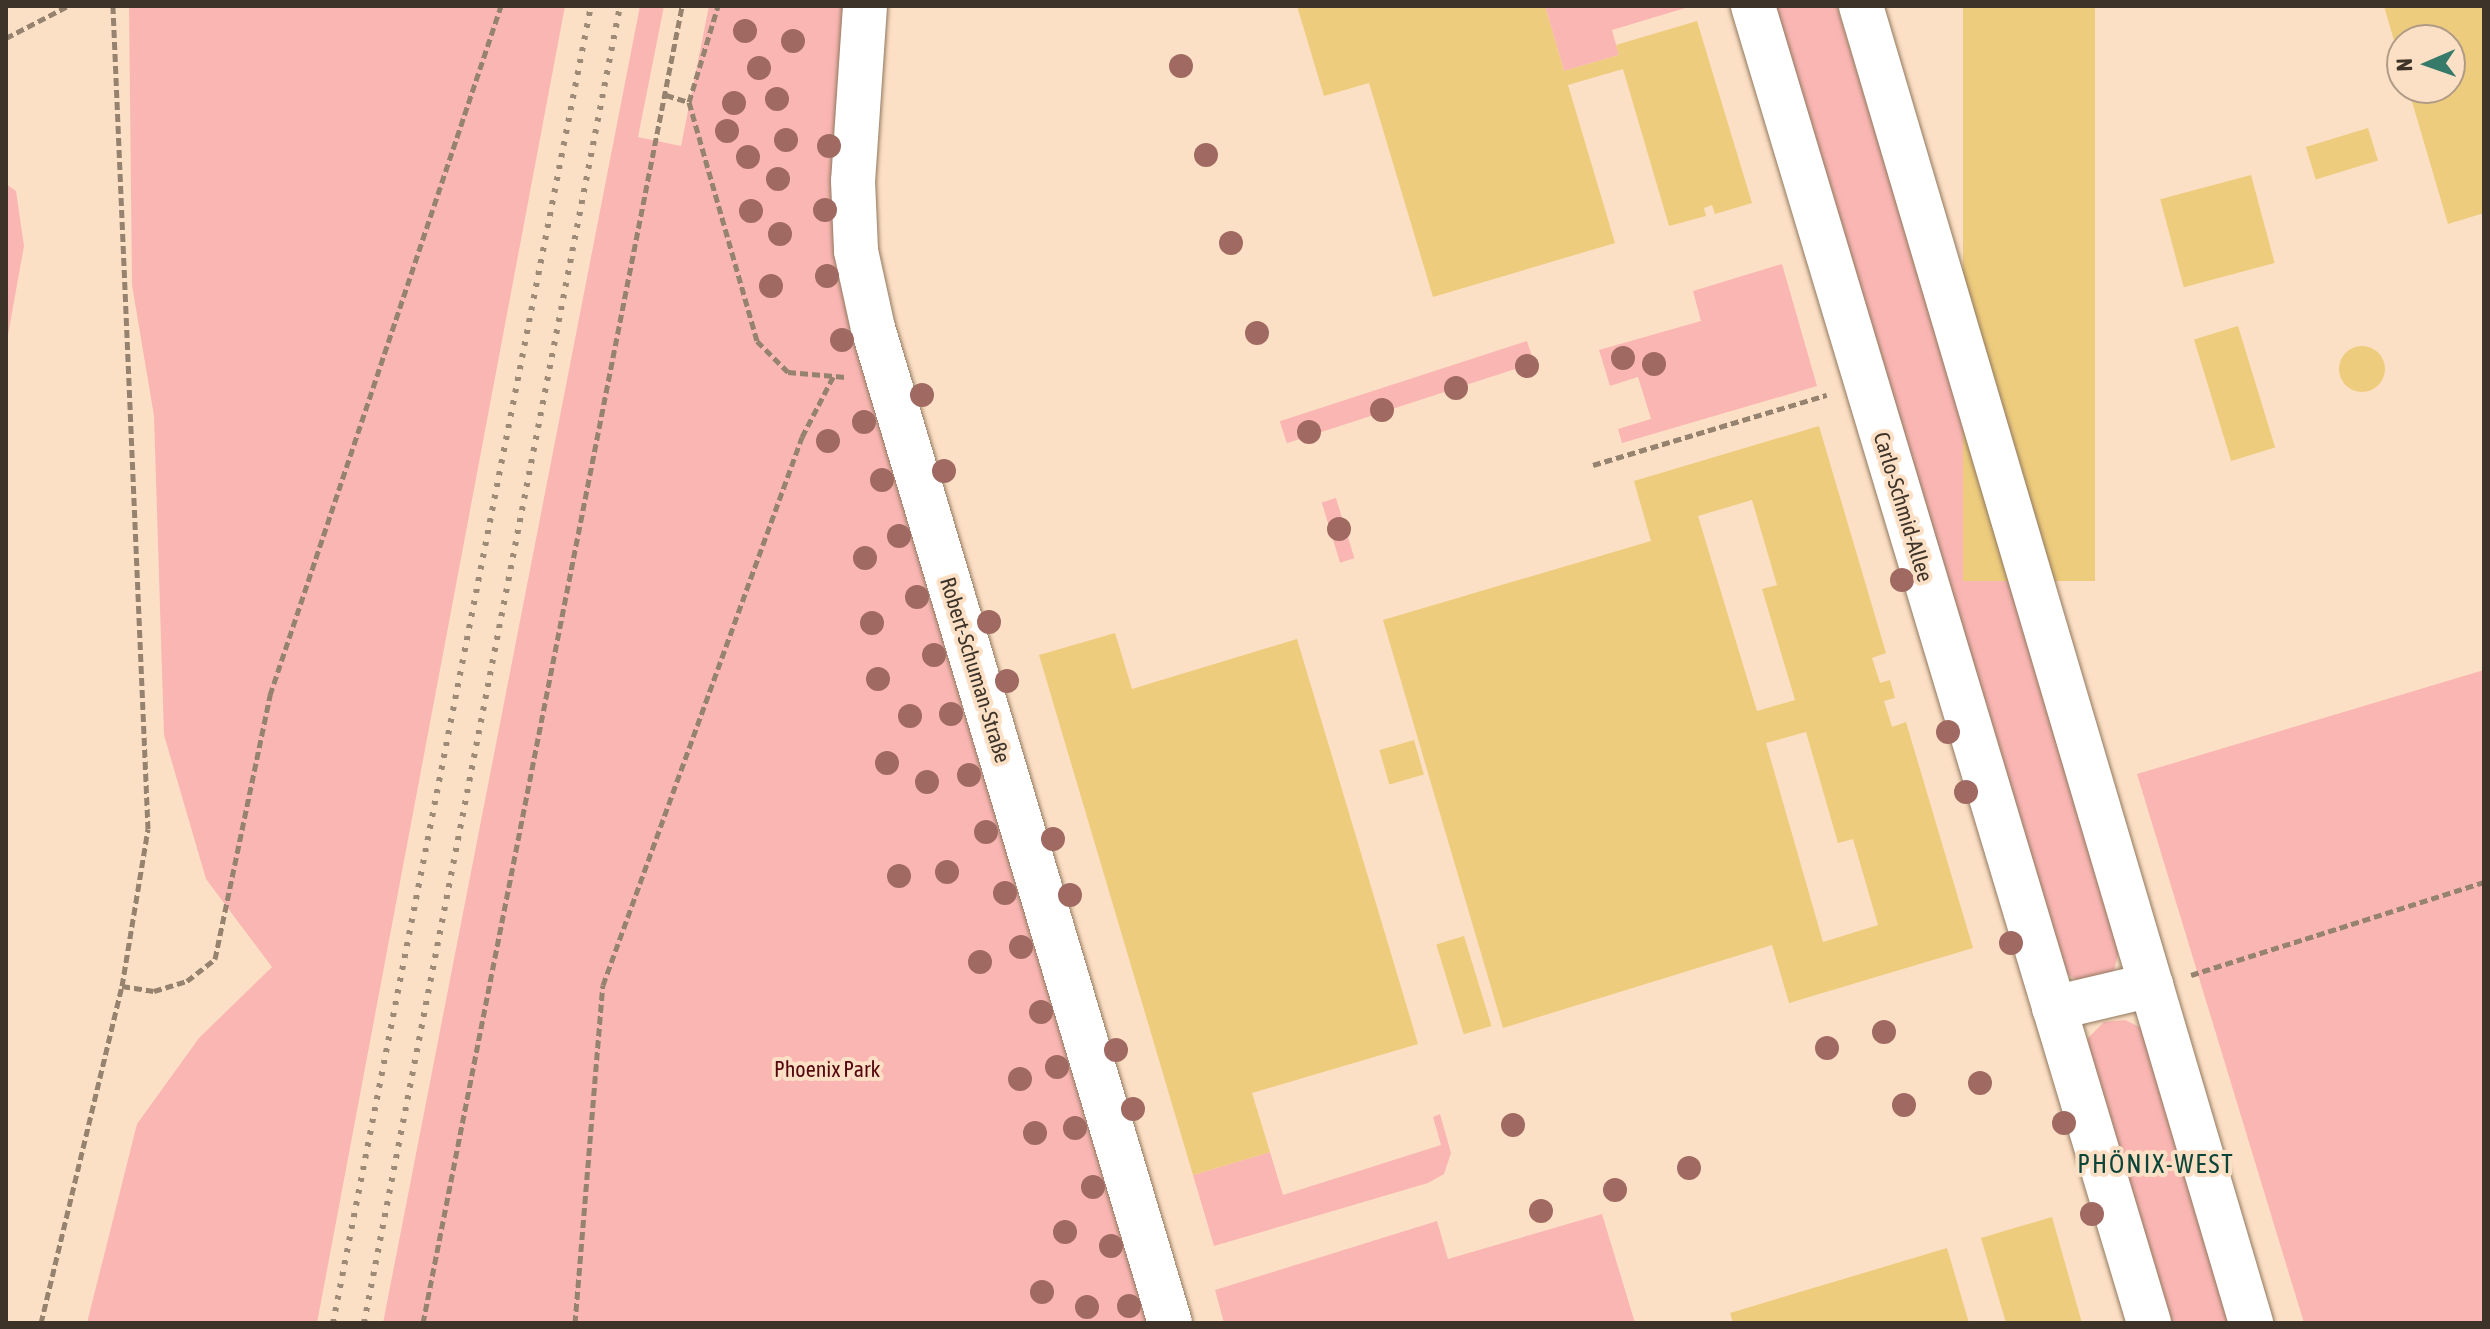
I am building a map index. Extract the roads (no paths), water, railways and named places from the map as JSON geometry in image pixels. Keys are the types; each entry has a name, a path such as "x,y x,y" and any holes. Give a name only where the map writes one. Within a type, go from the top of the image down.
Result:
{"street":[{"name":"Robert-Schuman-Straße","path":"865,6 853,181 856,251 888,379 1170,1323"},
{"name":"Carlo-Schmid-Allee","path":"1753,6 2149,1323"},
{"path":"1861,6 2251,1323"},
{"path":"2054,1008 2151,985"}],"railway":[{"path":"333,1323 591,6"},
{"path":"364,1323 620,6"}],"district":[{"name":"PHÖNIX-WEST","path":"2156,1165"}],"park label":[{"name":"Phoenix Park","path":"827,1070"}]}
